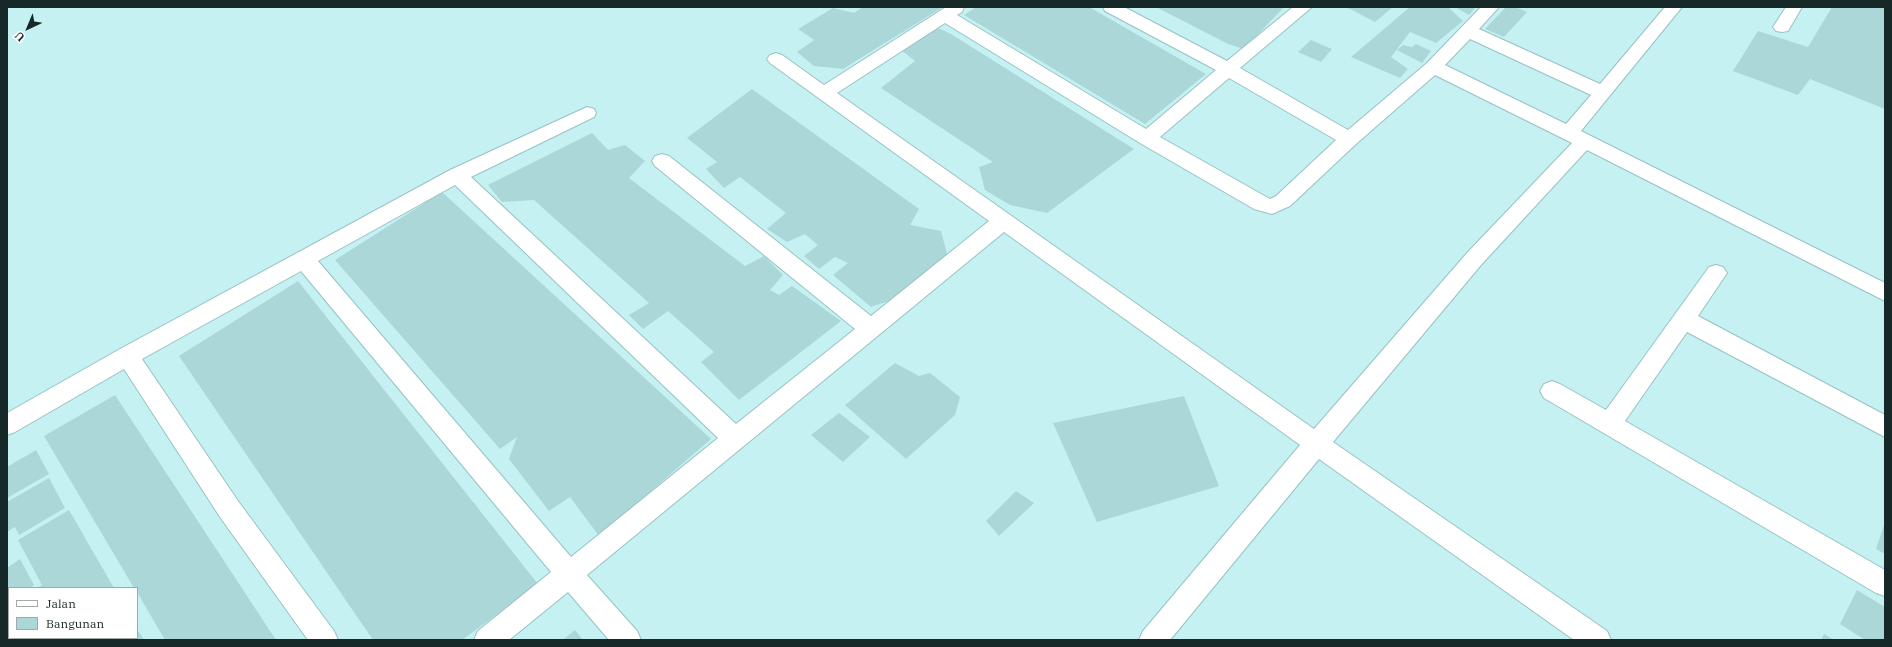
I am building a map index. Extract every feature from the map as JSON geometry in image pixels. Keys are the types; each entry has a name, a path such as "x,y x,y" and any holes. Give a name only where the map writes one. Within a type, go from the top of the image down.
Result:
{"street":[{"path":"1111,7 1228,69 1349,139"},
{"path":"1147,138 1304,7"},
{"path":"823,94 951,11 1147,138 1261,204 1272,207 1282,201 1349,139 1433,67 1491,7"},
{"path":"1153,640 1387,359 1577,137 1603,93 1674,7"},
{"path":"1782,27 1794,7"},
{"path":"1468,31 1603,93"},
{"path":"776,59 823,94 1317,444 1597,640"},
{"path":"1433,67 1577,137 1885,293"},
{"path":"7,425 128,356 457,175 587,113"},
{"path":"662,161 871,329"},
{"path":"457,175 736,440"},
{"path":"488,640 736,440 1003,221"},
{"path":"304,260 569,574 627,640"},
{"path":"1610,424 1685,320 1716,273"},
{"path":"1685,320 1885,427"},
{"path":"128,356 228,509 324,640"},
{"path":"1552,391 1885,584"}],"building":[{"path":"863,7 943,7 843,69 814,66 797,52 814,40 798,29 833,8 854,13"},
{"path":"976,7 1089,7 1206,74 1145,124 964,15"},
{"path":"1156,7 1284,7 1244,49 1228,44"},
{"path":"1393,7 1375,22 1348,8"},
{"path":"1410,7 1448,7 1463,21 1436,43 1410,32 1391,57 1408,69 1400,78 1351,57"},
{"path":"1455,7 1473,7 1475,8 1469,15"},
{"path":"1506,7 1515,7 1527,12 1504,37 1485,29"},
{"path":"1832,7 1885,7 1885,109 1810,79 1798,95 1733,71 1758,31 1808,47"},
{"path":"938,28 951,34 1134,149 1047,213 1010,205 985,190 979,167 993,162 881,88 915,61 901,50"},
{"path":"1311,40 1332,49 1321,62 1298,52"},
{"path":"1416,44 1431,51 1422,63 1397,50 1403,45 1412,47"},
{"path":"752,89 919,209 910,225 941,231 948,258 901,297 871,307 833,275 848,263 835,257 819,269 804,256 818,245 805,234 787,242 767,229 786,213 740,177 724,188 706,169 717,162 687,138"},
{"path":"592,133 608,150 625,145 645,161 629,178 745,266 764,256 783,275 770,290 779,295 792,286 841,321 739,400 701,362 714,352 668,311 643,329 629,315 649,303 534,200 502,202 488,185"},
{"path":"442,192 711,439 599,536 570,497 549,511 509,459 517,437 500,449 335,260"},
{"path":"298,281 538,584 462,640 373,640 179,356"},
{"path":"895,363 919,376 930,373 960,397 955,415 906,459 845,405"},
{"path":"115,395 276,640 165,640 138,594 138,587 133,587 44,436"},
{"path":"1184,396 1219,486 1097,522 1053,423"},
{"path":"839,413 870,437 843,462 811,435"},
{"path":"36,450 49,474 7,498 7,467"},
{"path":"49,478 65,508 19,535 15,527 7,532 7,502"},
{"path":"1016,491 1034,503 999,536 986,521"},
{"path":"69,510 113,587 39,587 42,585 18,540"},
{"path":"1885,522 1885,554 1876,549"},
{"path":"20,559 34,585 31,587 8,587 8,594 7,568"},
{"path":"1857,590 1885,607 1885,640 1865,640 1840,624"},
{"path":"575,630 583,640 563,640"},
{"path":"138,631 144,640 46,640 138,639"},
{"path":"1824,634 1834,640 1821,640"}]}
